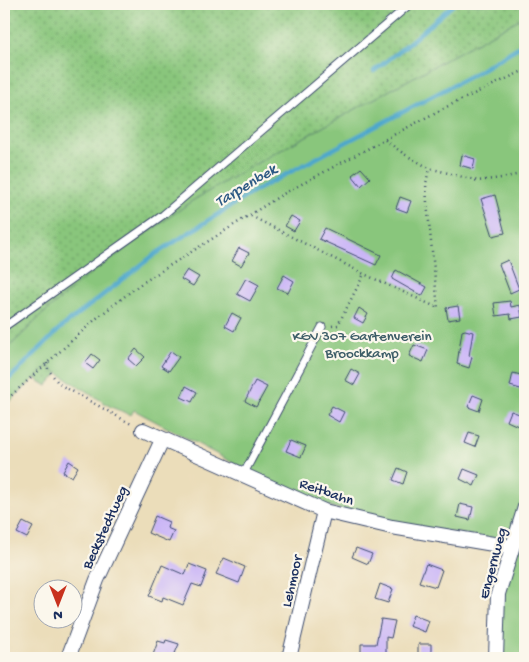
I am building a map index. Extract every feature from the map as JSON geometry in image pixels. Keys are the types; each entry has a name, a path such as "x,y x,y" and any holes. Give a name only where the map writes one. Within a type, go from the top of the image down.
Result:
{"street":[{"name":"Reitbahn","path":"143,430 324,511 392,527 511,547"},
{"name":"Beckstedtweg","path":"68,658 97,580 162,440"},
{"name":"Engernweg","path":"496,658 498,594 511,547 525,507"},
{"name":"Lehmoor","path":"289,658 324,511"}],"lane":[{"path":"4,327 163,215 410,4"},
{"path":"243,476 322,327"}],"path":[{"path":"4,402 97,318 139,285 283,194 442,109 525,70"},
{"path":"384,140 429,168 478,180 502,178 525,173"},
{"path":"250,216 364,274 438,308 427,203 426,184 429,168"},
{"path":"322,327 338,325 364,274"},
{"path":"47,363 48,370 59,384 143,430"}],"green space":[{"path":"4,4 525,4 525,16 192,201 86,277 43,314 4,352"},
{"name":"KGV 307 Gartenverein Broockkamp","path":"525,16 525,658 499,658 499,606 520,544 380,520 313,502 252,473 134,410 131,415 111,407 50,368 49,365 4,407 4,352 43,314 86,277 192,201"},
{"path":"50,364 50,368 58,373 47,386 34,378"}],"building":[{"path":"462,155 475,159 473,169 460,165"},
{"path":"361,168 370,178 361,186 352,175"},
{"path":"495,195 505,233 493,236 481,199"},
{"path":"400,197 411,201 407,212 396,208"},
{"path":"291,216 300,221 294,231 285,226"},
{"path":"325,228 381,255 376,265 319,239"},
{"path":"239,248 249,253 241,266 232,261"},
{"path":"508,260 519,289 510,293 499,264"},
{"path":"187,270 199,277 193,286 181,279"},
{"path":"396,270 427,287 422,296 392,279"},
{"path":"284,275 294,281 288,293 277,288"},
{"path":"246,278 259,285 250,301 237,294"},
{"path":"510,301 511,307 520,305 522,317 511,319 510,314 496,316 494,303"},
{"path":"458,306 460,318 448,320 446,308"},
{"path":"359,308 368,314 363,323 354,318"},
{"path":"232,313 241,318 234,331 225,326"},
{"path":"462,331 473,332 469,356 472,357 469,368 457,364"},
{"path":"414,345 428,350 423,362 409,356"},
{"path":"136,349 145,357 136,366 128,359"},
{"path":"171,351 179,357 169,371 161,366"},
{"path":"92,354 100,360 93,369 85,363"},
{"path":"351,369 360,374 354,385 345,380"},
{"path":"513,373 525,376 524,390 510,386"},
{"path":"255,381 267,387 256,407 245,401"},
{"path":"186,386 197,392 192,402 181,397"},
{"path":"473,395 483,399 479,411 468,407"},
{"path":"332,406 344,412 339,422 327,415"},
{"path":"511,411 522,415 518,426 507,421"},
{"path":"469,433 479,436 475,447 465,443"},
{"path":"291,440 306,446 301,457 286,451"},
{"path":"69,461 78,467 72,477 63,472"},
{"path":"398,468 407,472 403,484 393,480"},
{"path":"464,469 479,475 474,486 460,479"},
{"path":"460,504 473,507 470,520 457,517"},
{"path":"155,516 169,522 167,528 174,531 169,542 148,533"},
{"path":"23,522 33,527 27,538 17,533"},
{"path":"356,548 372,554 368,564 352,557"},
{"path":"224,558 245,567 239,583 216,574"},
{"path":"189,564 207,571 201,587 192,584 183,605 163,597 162,601 149,596 162,565 185,575"},
{"path":"426,564 442,570 436,587 419,582"},
{"path":"380,584 393,589 388,603 375,599"},
{"path":"413,615 429,621 425,632 409,626"},
{"path":"381,619 395,621 391,638 386,637 386,658 361,658 361,644 376,644"},
{"path":"166,640 179,644 173,658 153,655 158,641 165,643"},
{"path":"418,644 431,644 431,658 418,658"}],"waterway":[{"path":"374,71 454,4"},
{"name":"Tarpenbek","path":"4,384 62,327 154,255 253,192 474,74 525,43"}]}
